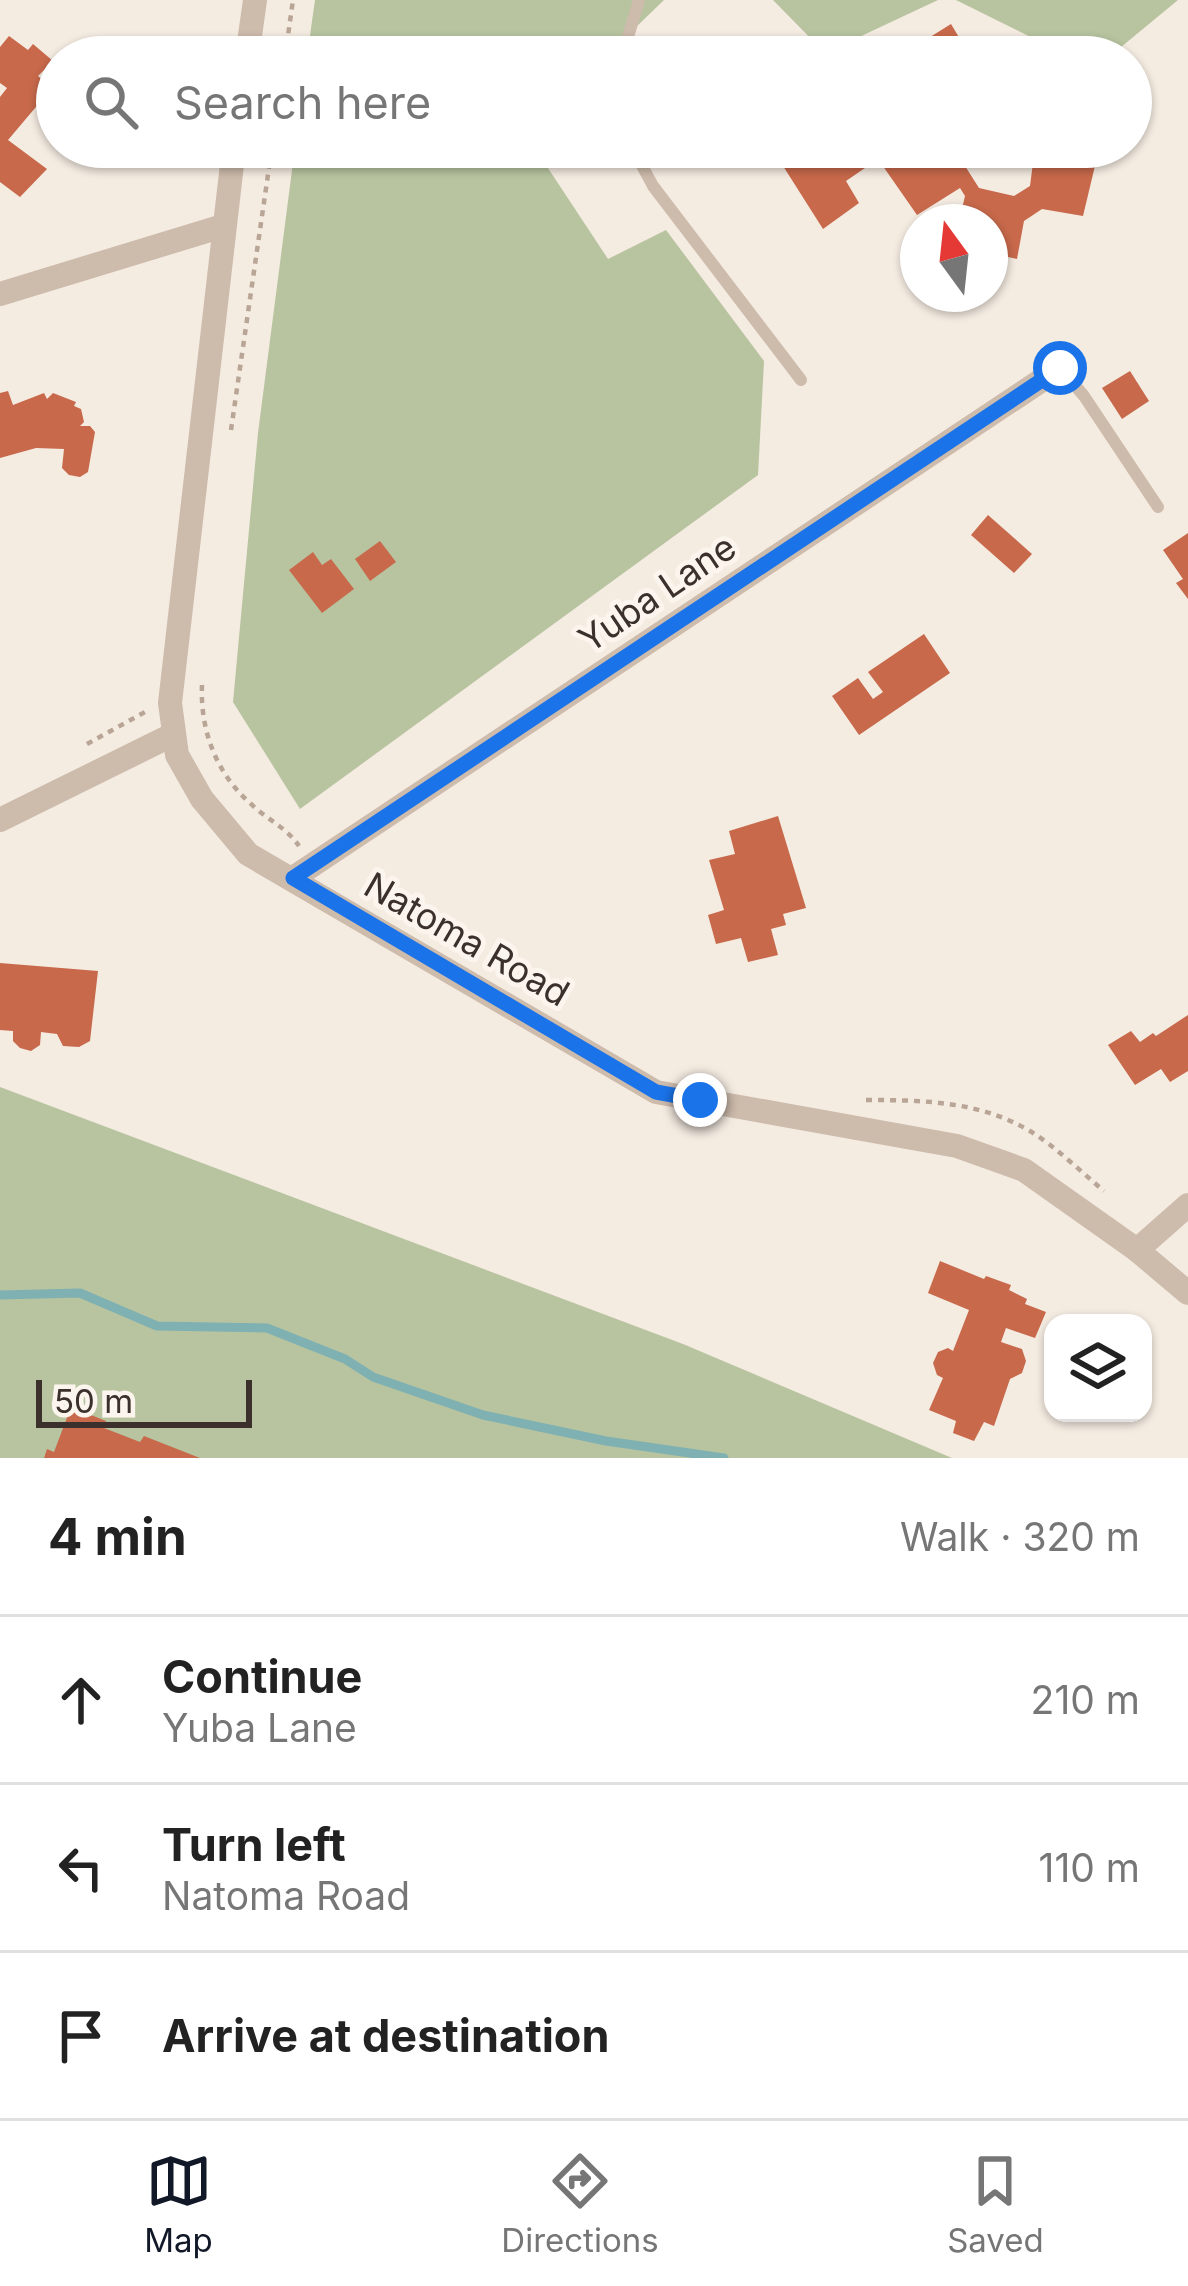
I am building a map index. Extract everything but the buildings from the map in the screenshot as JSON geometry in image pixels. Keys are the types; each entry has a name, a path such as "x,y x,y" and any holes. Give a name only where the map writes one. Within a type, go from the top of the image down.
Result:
{"street":[{"path":"250,36 255,0"},
{"name":"Natoma Road","path":"231,168 171,697 176,755 202,800 248,854 303,872 656,1092 957,1146 1024,1170 1137,1250 1188,1293"},
{"path":"0,294 223,226"},
{"name":"Yuba Lane","path":"303,872 1060,368"},
{"path":"0,820 174,734"},
{"path":"1137,1250 1188,1205"}],"lane":[{"path":"628,36 639,0"},
{"path":"643,168 801,380"},
{"path":"1060,368 1159,507"}],"path":[{"path":"288,36 293,0"},
{"path":"229,447 269,168"},
{"path":"202,671 204,728 221,770 251,805 287,829 303,872"},
{"path":"89,743 171,697"},
{"path":"850,1100 931,1100 986,1111 1032,1132 1103,1190"}],"green space":[{"path":"315,0 664,0 627,36 310,36"},
{"path":"773,0 938,0 861,36 808,36"},
{"path":"956,0 1178,0 1134,36 1029,36"},
{"path":"292,168 548,168 608,259 666,230 764,361 758,475 300,809 233,702 258,433"},
{"path":"0,1087 683,1344 952,1458 0,1458"}],"waterway":[{"path":"0,1295 80,1293 157,1326 267,1328 345,1359 373,1377 483,1415 606,1441 724,1458"}],"route":[{"path":"700,1100 656,1092 293,878 1060,368"}]}
